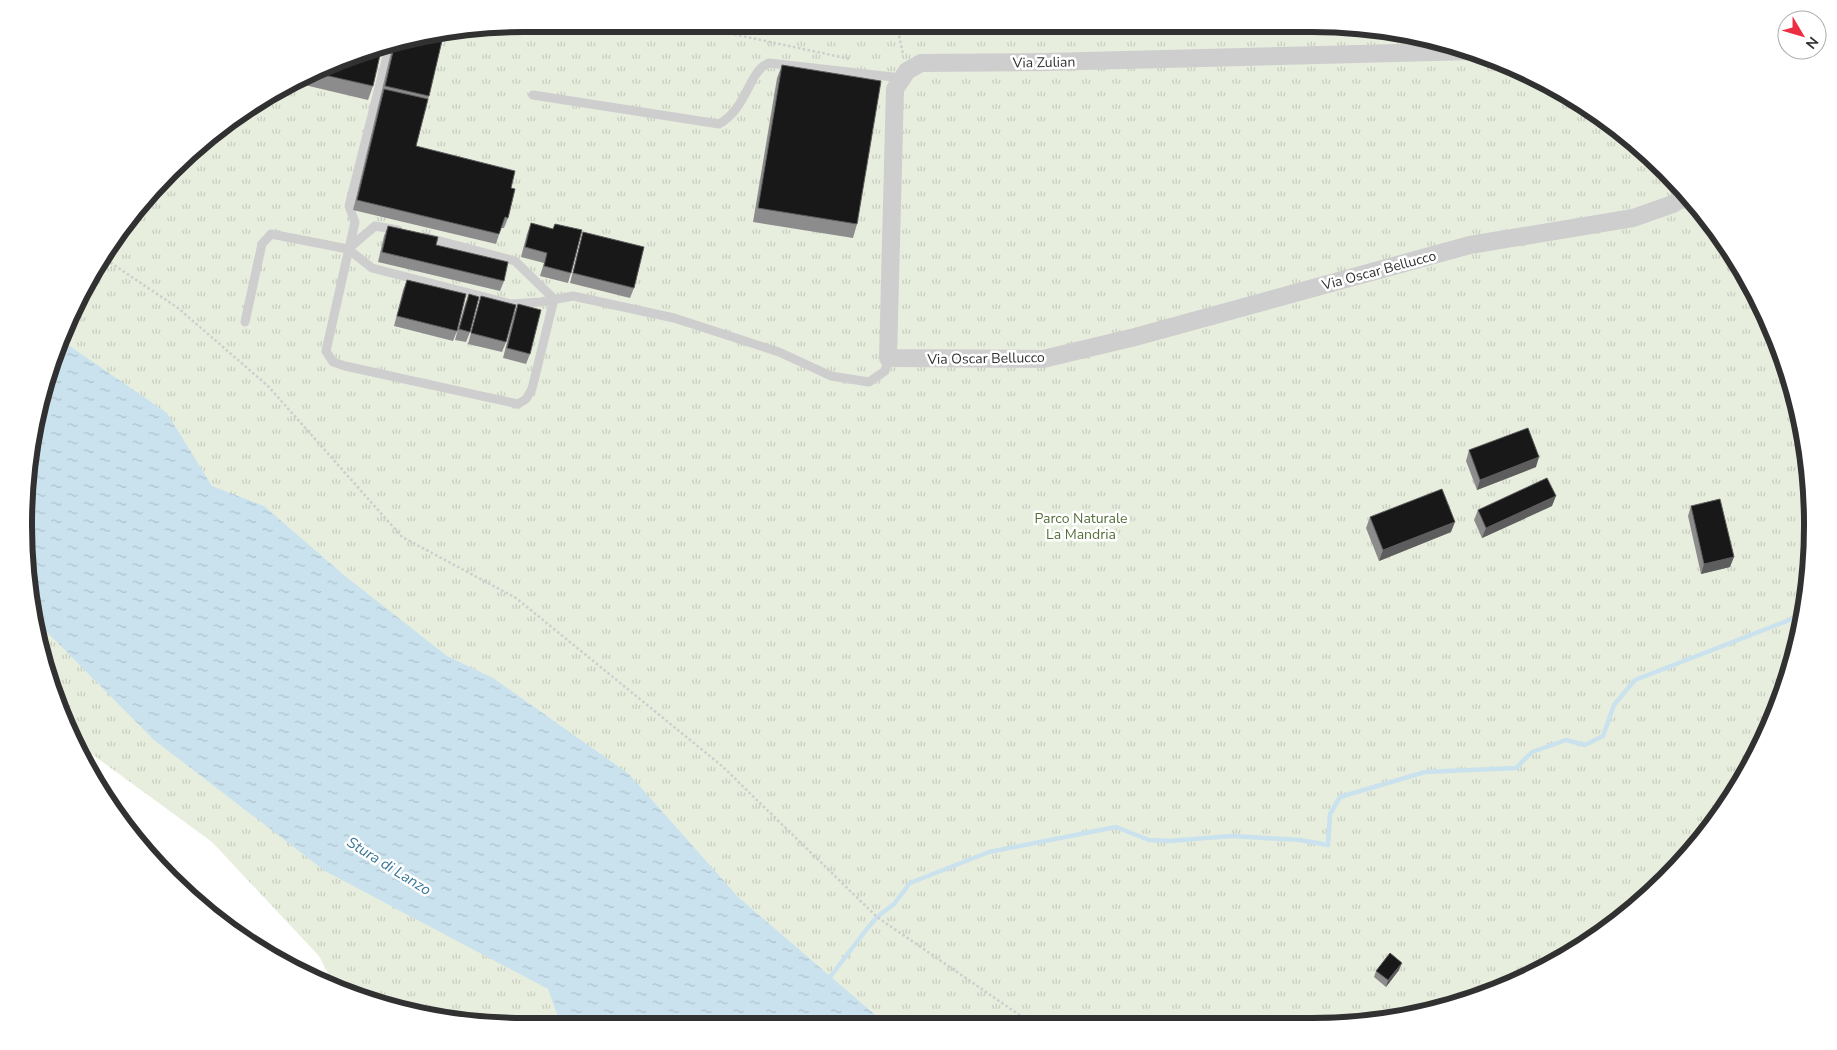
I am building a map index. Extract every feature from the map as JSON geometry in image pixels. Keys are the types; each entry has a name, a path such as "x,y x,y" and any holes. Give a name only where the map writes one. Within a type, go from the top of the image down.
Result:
{"street":[{"name":"Via Zulian","path":"904,75 921,63 1046,62 1447,52"},
{"path":"888,358 895,89 904,75"},
{"name":"Via Oscar Bellucco","path":"888,358 1043,359 1135,336 1470,245 1633,218 1673,204 1681,199"}],"lane":[{"path":"388,52 349,206 355,222 326,351 333,362 518,404 526,399 532,389 554,299"},
{"path":"533,95 719,124 730,118 748,93 756,73 763,65 769,63 904,75"},
{"path":"348,249 376,226 408,232 515,261 554,299"},
{"path":"245,322 262,244 271,234 348,249 372,268 511,304 573,296 674,318 779,352 831,376 854,381 869,382 885,371 888,358"}],"path":[{"path":"724,32 851,59"},
{"path":"897,32 904,75"},
{"path":"109,262 178,308 268,386 402,537 516,598 722,766 877,917 1024,1018"}],"green space":[{"name":"Parco Naturale La Mandria","path":"525,32 1312,32 1376,37 1439,49 1500,70 1558,98 1612,134 1660,177 1703,225 1739,279 1767,337 1788,398 1795,429 1803,493 1803,557 1800,589 1788,652 1778,683 1754,743 1739,771 1703,825 1682,850 1637,895 1612,916 1558,952 1530,967 1500,980 1439,1001 1376,1013 1312,1018 525,1018 461,1013 398,1001 330,977 319,956 212,842 87,751 70,713 49,652 42,621 34,557 32,525 37,461 49,398 70,337 98,279 134,225 177,177 225,134 279,98 337,70 398,49 461,37"}],"water":[{"name":"Stura di Lanzo","path":"67,344 167,413 212,486 264,506 345,576 447,656 493,678 629,774 738,897 879,1018 558,1018 548,989 325,871 154,740 44,629 42,621 37,589 32,525 34,493 42,429 49,398"}],"building":[{"path":"442,40 429,96 385,86 393,51"},
{"path":"380,55 373,86 325,75"},
{"path":"782,65 881,81 857,224 758,208"},
{"path":"384,89 428,99 416,146 515,171 511,188 515,189 508,218 505,217 499,234 357,200"},
{"path":"531,223 553,229 555,224 582,230 571,273 544,266 547,253 525,247"},
{"path":"388,226 438,237 436,245 508,262 504,281 382,252"},
{"path":"583,232 644,247 634,288 573,273"},
{"path":"407,280 466,294 457,331 397,316"},
{"path":"469,294 479,297 470,332 459,329"},
{"path":"481,296 516,305 506,342 471,333"},
{"path":"518,304 541,310 530,354 507,348"},
{"path":"1528,428 1539,457 1480,480 1469,450"},
{"path":"1547,478 1556,496 1486,528 1478,510"},
{"path":"1442,489 1455,522 1383,550 1370,517"},
{"path":"1720,499 1734,557 1704,564 1691,506"},
{"path":"1390,953 1402,963 1388,980 1376,971"}],"waterway":[{"path":"827,981 877,917 894,904 910,883 989,852 1116,827 1149,840 1169,841 1231,836 1300,840 1328,845 1330,814 1340,797 1425,772 1516,768 1532,752 1566,740 1585,745 1603,736 1614,705 1635,680 1796,618"}]}
